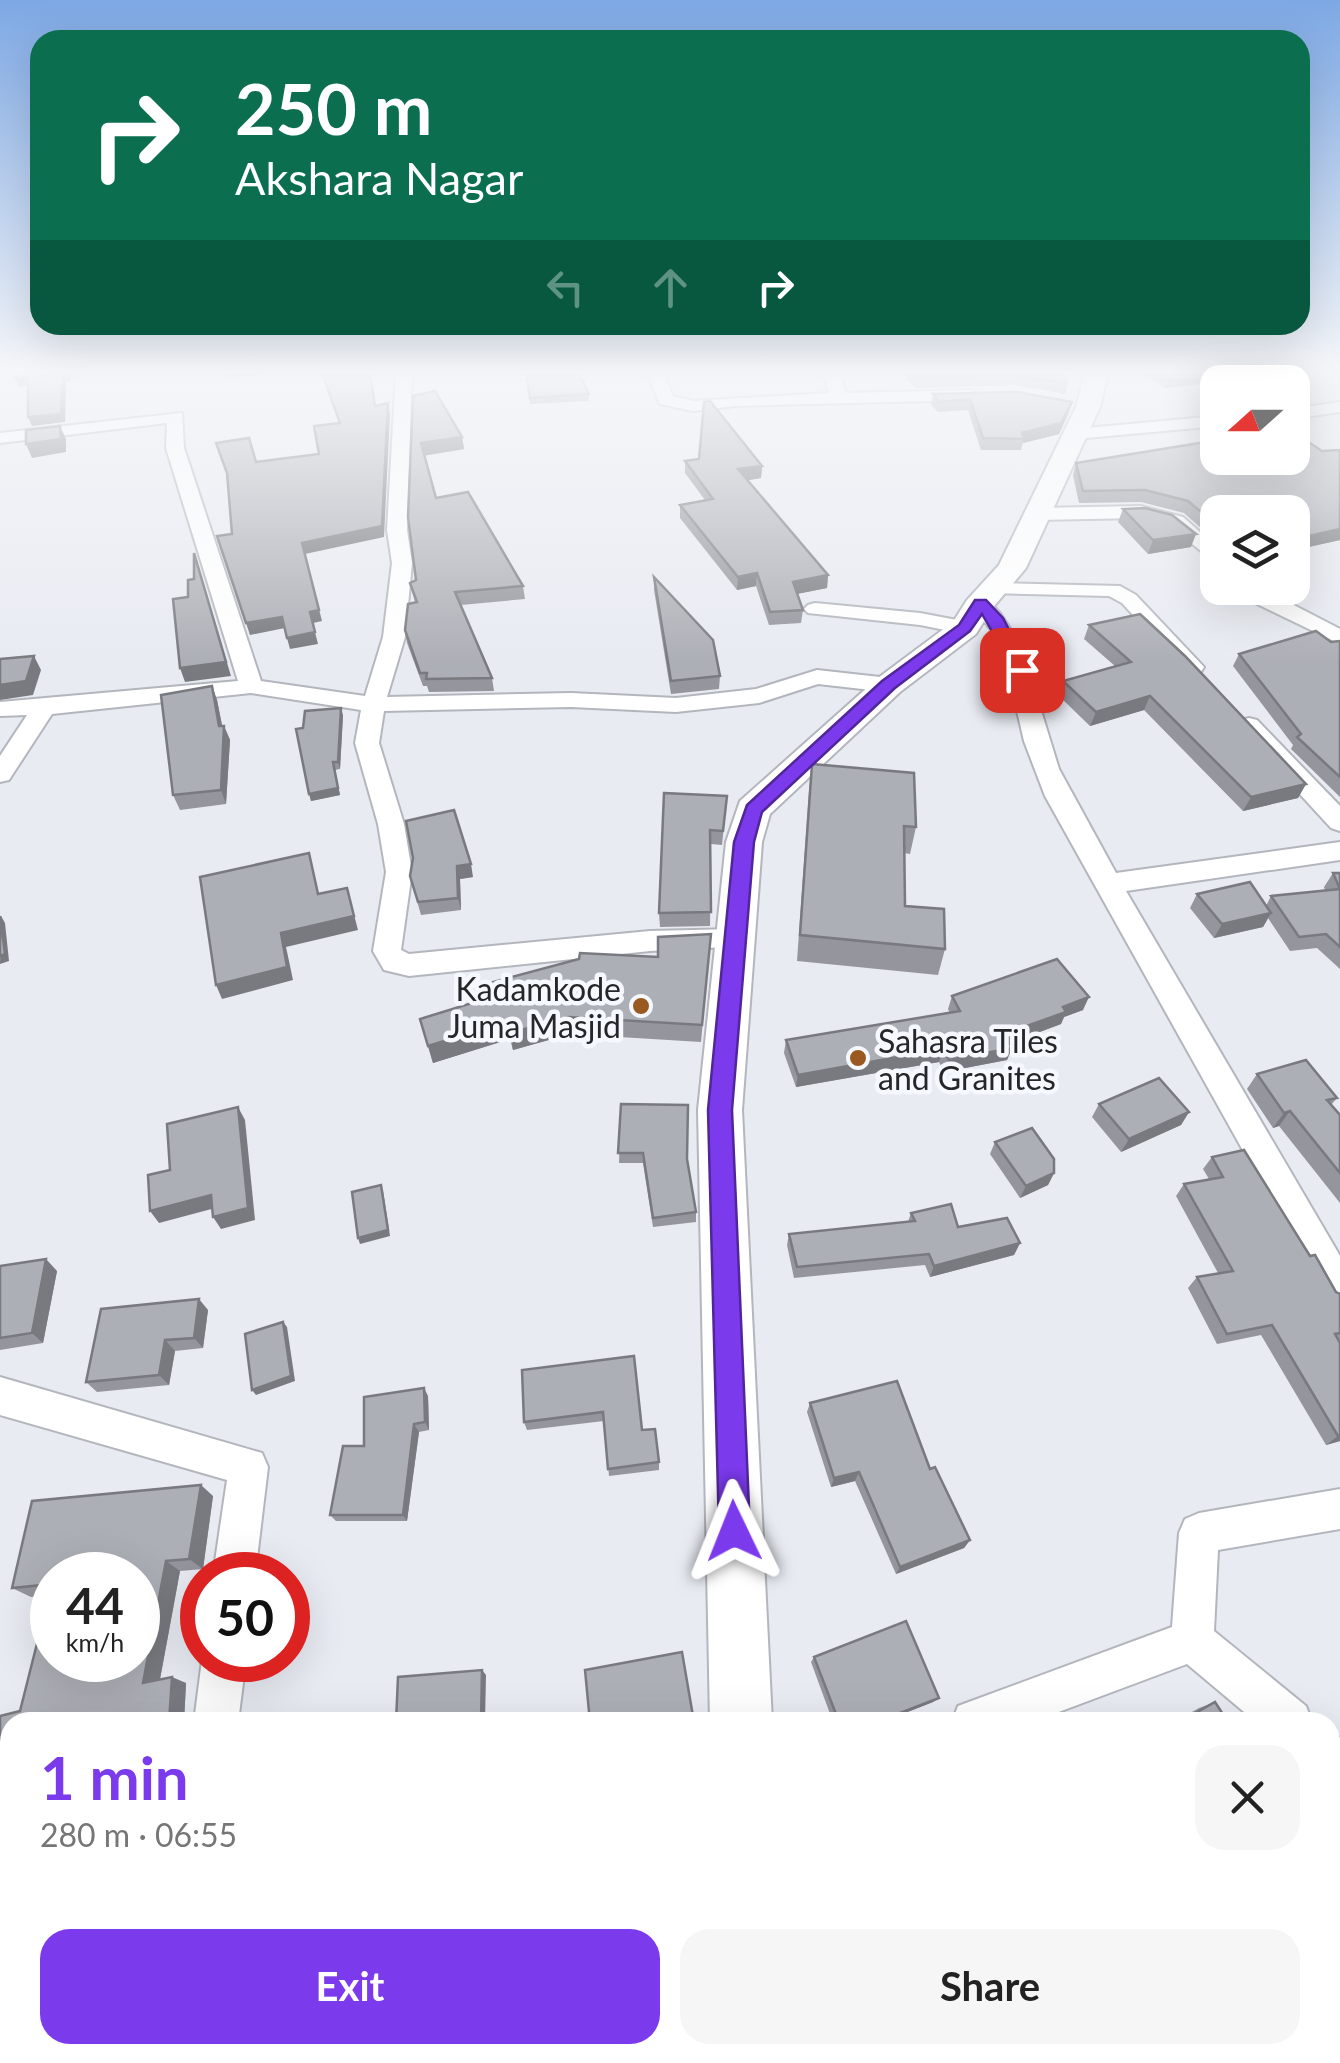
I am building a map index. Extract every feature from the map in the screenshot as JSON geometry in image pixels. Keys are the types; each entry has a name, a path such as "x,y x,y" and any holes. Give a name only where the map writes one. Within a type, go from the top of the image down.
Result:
{"main road":[{"path":"741,1712 720,1110 744,842 754,809 979,607 1012,568 1055,469"}],"street":[{"path":"183,469 251,686"},
{"path":"400,469 397,530 402,563 394,637 366,743 391,824 399,872 386,951 394,962 409,965 650,941 735,939"},
{"path":"1037,514 1141,512 1176,521 1200,543"},
{"path":"815,609 920,619 979,607 1113,590 1142,612 1209,684"},
{"path":"1274,605 1340,637"},
{"path":"979,607 995,618 1022,670 1031,722 1058,796 1340,1289"},
{"path":"0,708 44,708 251,686 310,698 434,706 571,700 676,705 759,696 817,678 888,685"},
{"path":"0,774 44,708"},
{"path":"1234,710 1340,822"},
{"path":"1105,884 1340,851"},
{"path":"0,1396 248,1468 237,1552"},
{"path":"1192,1641 1198,1534 1340,1510"},
{"path":"1001,1712 1192,1641"},
{"path":"1192,1641 1278,1712"},
{"path":"217,1712 221,1682"}],"building":[{"path":"226,469 385,469 382,526 302,543 319,610 310,612 315,632 287,638 282,617 246,623 217,536 232,534"},
{"path":"410,469 428,469 436,498 468,492 523,586 455,592 492,678 426,679 427,673 420,673 405,630 408,604 417,602 410,583 416,580 408,517"},
{"path":"691,469 738,469 828,575 793,582 803,610 770,612 757,573 738,577 680,505 713,499"},
{"path":"1078,469 1200,469 1200,475 1310,475 1310,469 1340,469 1340,529 1310,536 1310,495 1200,495 1200,511 1188,501 1145,490 1083,491"},
{"path":"1145,508 1172,515 1196,534 1153,540 1123,509"},
{"path":"194,553 226,662 180,668 173,599 188,597 188,580 194,579"},
{"path":"654,577 713,640 720,676 671,681"},
{"path":"1140,614 1306,784 1251,797 1150,696 1096,712 1063,681 1131,662 1089,625"},
{"path":"1316,631 1331,642 1340,641 1340,777 1297,737 1301,734 1239,654"},
{"path":"34,656 26,681 0,685 0,659"},
{"path":"212,686 219,726 224,726 221,790 173,795 161,695"},
{"path":"341,708 338,762 333,762 338,788 309,794 296,729 303,728 305,711"},
{"path":"812,764 914,773 916,827 904,826 905,906 944,909 945,949 800,935"},
{"path":"664,793 727,796 723,831 710,830 711,912 659,913"},
{"path":"454,810 471,864 457,866 458,898 418,902 410,876 413,858 406,821"},
{"path":"309,853 318,894 347,888 354,916 281,933 287,967 216,985 200,877"},
{"path":"1250,882 1271,913 1222,924 1197,894"},
{"path":"1340,889 1340,947 1326,934 1299,937 1271,896"},
{"path":"0,916 5,954 0,956"},
{"path":"711,934 702,1025 568,1017 510,1033 506,1022 428,1046 420,1019 498,995 493,982 579,959 580,953 658,957 658,937"},
{"path":"1057,959 1089,997 1063,1007 1066,1012 1004,1034 1012,1048 949,1060 943,1049 798,1075 786,1040 960,1011 952,996"},
{"path":"1306,1060 1337,1098 1327,1100 1340,1115 1340,1173 1290,1111 1284,1113 1257,1074"},
{"path":"1159,1078 1189,1112 1129,1139 1099,1104"},
{"path":"621,1104 688,1105 687,1159 696,1212 653,1218 643,1153 618,1153"},
{"path":"238,1107 248,1208 213,1217 211,1195 150,1211 148,1175 170,1170 167,1124"},
{"path":"1032,1128 1054,1159 1054,1173 1026,1186 995,1142"},
{"path":"1244,1150 1310,1256 1315,1255 1340,1294 1340,1333 1335,1334 1340,1343 1338,1436 1272,1325 1227,1334 1197,1277 1233,1271 1184,1184 1223,1177 1212,1157"},
{"path":"381,1185 388,1230 358,1238 352,1192"},
{"path":"951,1204 958,1227 1007,1218 1020,1243 934,1266 929,1254 797,1267 789,1234 915,1221 911,1213"},
{"path":"46,1259 32,1333 0,1338 0,1266"},
{"path":"199,1299 194,1338 165,1340 159,1375 86,1382 101,1309"},
{"path":"283,1322 291,1376 252,1390 245,1334"},
{"path":"634,1356 642,1430 655,1429 659,1462 608,1469 603,1412 524,1422 522,1370"},
{"path":"897,1381 930,1469 935,1467 970,1540 900,1567 859,1472 834,1478 810,1403"},
{"path":"424,1388 425,1422 414,1424 403,1515 330,1515 343,1446 364,1446 364,1397"},
{"path":"201,1485 190,1552 180,1552 180,1560 166,1561 160,1593 160,1552 30,1552 30,1586 12,1588 32,1501"},
{"path":"906,1621 939,1698 903,1712 835,1712 814,1657"},
{"path":"682,1652 692,1712 589,1712 585,1670"},
{"path":"482,1670 481,1712 396,1712 398,1677"},
{"path":"30,1671 30,1682 143,1683 172,1677 170,1712 16,1712 20,1711"},
{"path":"1215,1702 1222,1712 1198,1712"}],"place":[{"name":"Kadamkode Juma Masjid","path":"641,1006"},
{"name":"Sahasra Tiles and Granites","path":"858,1058"}],"route":[{"path":"734,1531 720,1110 744,842 754,809 888,685 964,628 980,604 995,618 1022,670"}]}
